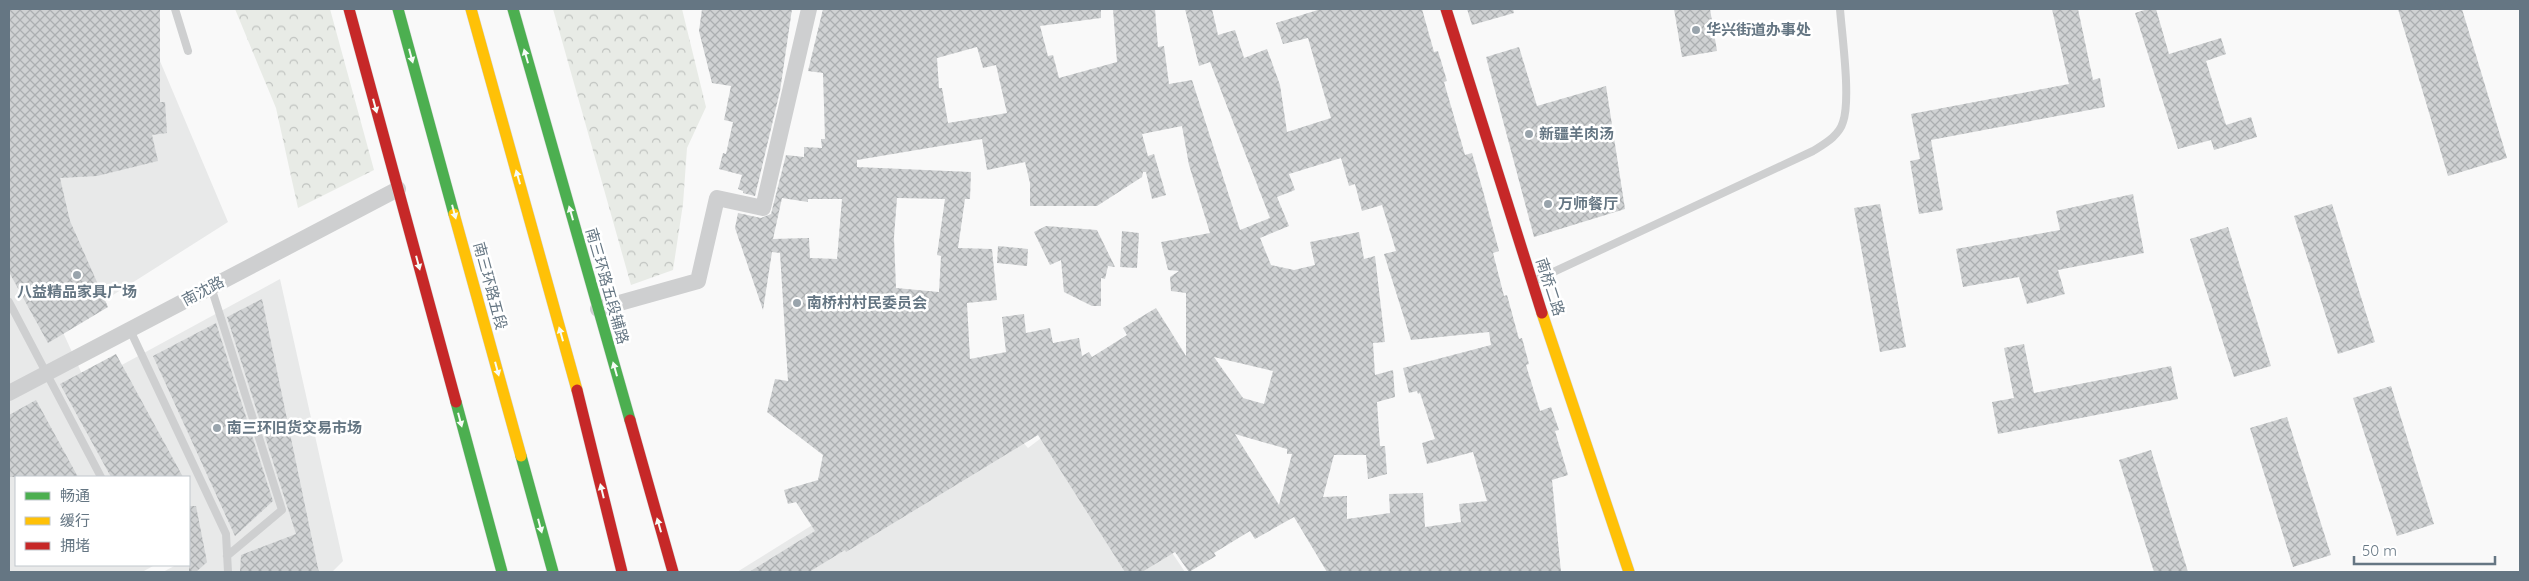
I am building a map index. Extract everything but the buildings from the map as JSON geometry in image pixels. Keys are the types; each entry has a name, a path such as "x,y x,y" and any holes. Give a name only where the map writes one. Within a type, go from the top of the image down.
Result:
{"main road":[{"path":"349,9 502,572"},
{"name":"南三环路五段","path":"398,9 553,572"},
{"path":"471,9 575,382 622,572"},
{"name":"南三环路五段辅路","path":"513,9 673,572"},
{"name":"南桥二路","path":"1446,9 1532,282 1629,572"}],"street":[{"path":"598,309 698,281 716,198 763,208 809,9"},
{"name":"南沈路","path":"9,393 398,189"}],"lane":[{"path":"175,9 188,51"},
{"path":"1532,282 1813,151 1830,140 1843,123 1846,93 1840,9"},
{"path":"211,287 282,510 227,556"},
{"path":"9,302 100,476"},
{"path":"130,330 226,534 228,572"}],"shaded area":[{"name":"八益精品家具广场","path":"9,9 138,9 228,222 61,328 129,476 15,476 15,566 153,566 142,572 9,572"},
{"name":"南三环旧货交易市场","path":"280,279 343,561 332,572 163,572 174,566 190,566 190,476 144,476 96,379"},
{"path":"995,411 1028,448 1077,411 1185,572 737,572"}],"green space":[{"path":"235,9 330,9 374,170 298,208 276,108"},
{"path":"553,9 682,9 706,107 687,148 683,204 673,270 631,285"}],"traffic: fast":[{"path":"398,9 454,214"},
{"path":"513,9 630,420"},
{"path":"456,402 502,572"},
{"path":"521,456 553,572"}],"traffic: slow":[{"path":"471,9 577,390"},
{"path":"454,214 521,456"},
{"path":"1542,313 1629,572"}],"traffic: jam":[{"path":"349,9 456,402"},
{"path":"1446,9 1542,313"},
{"path":"577,390 622,572"},
{"path":"630,420 673,572"}],"place":[{"name":"华兴街道办事处","path":"1696,30"},
{"name":"新疆羊肉汤","path":"1529,134"},
{"name":"万师餐厅","path":"1548,204"},
{"name":"八益精品家具广场","path":"77,275"},
{"name":"南桥村村民委员会","path":"797,303"},
{"name":"南三环旧货交易市场","path":"217,428"}]}
